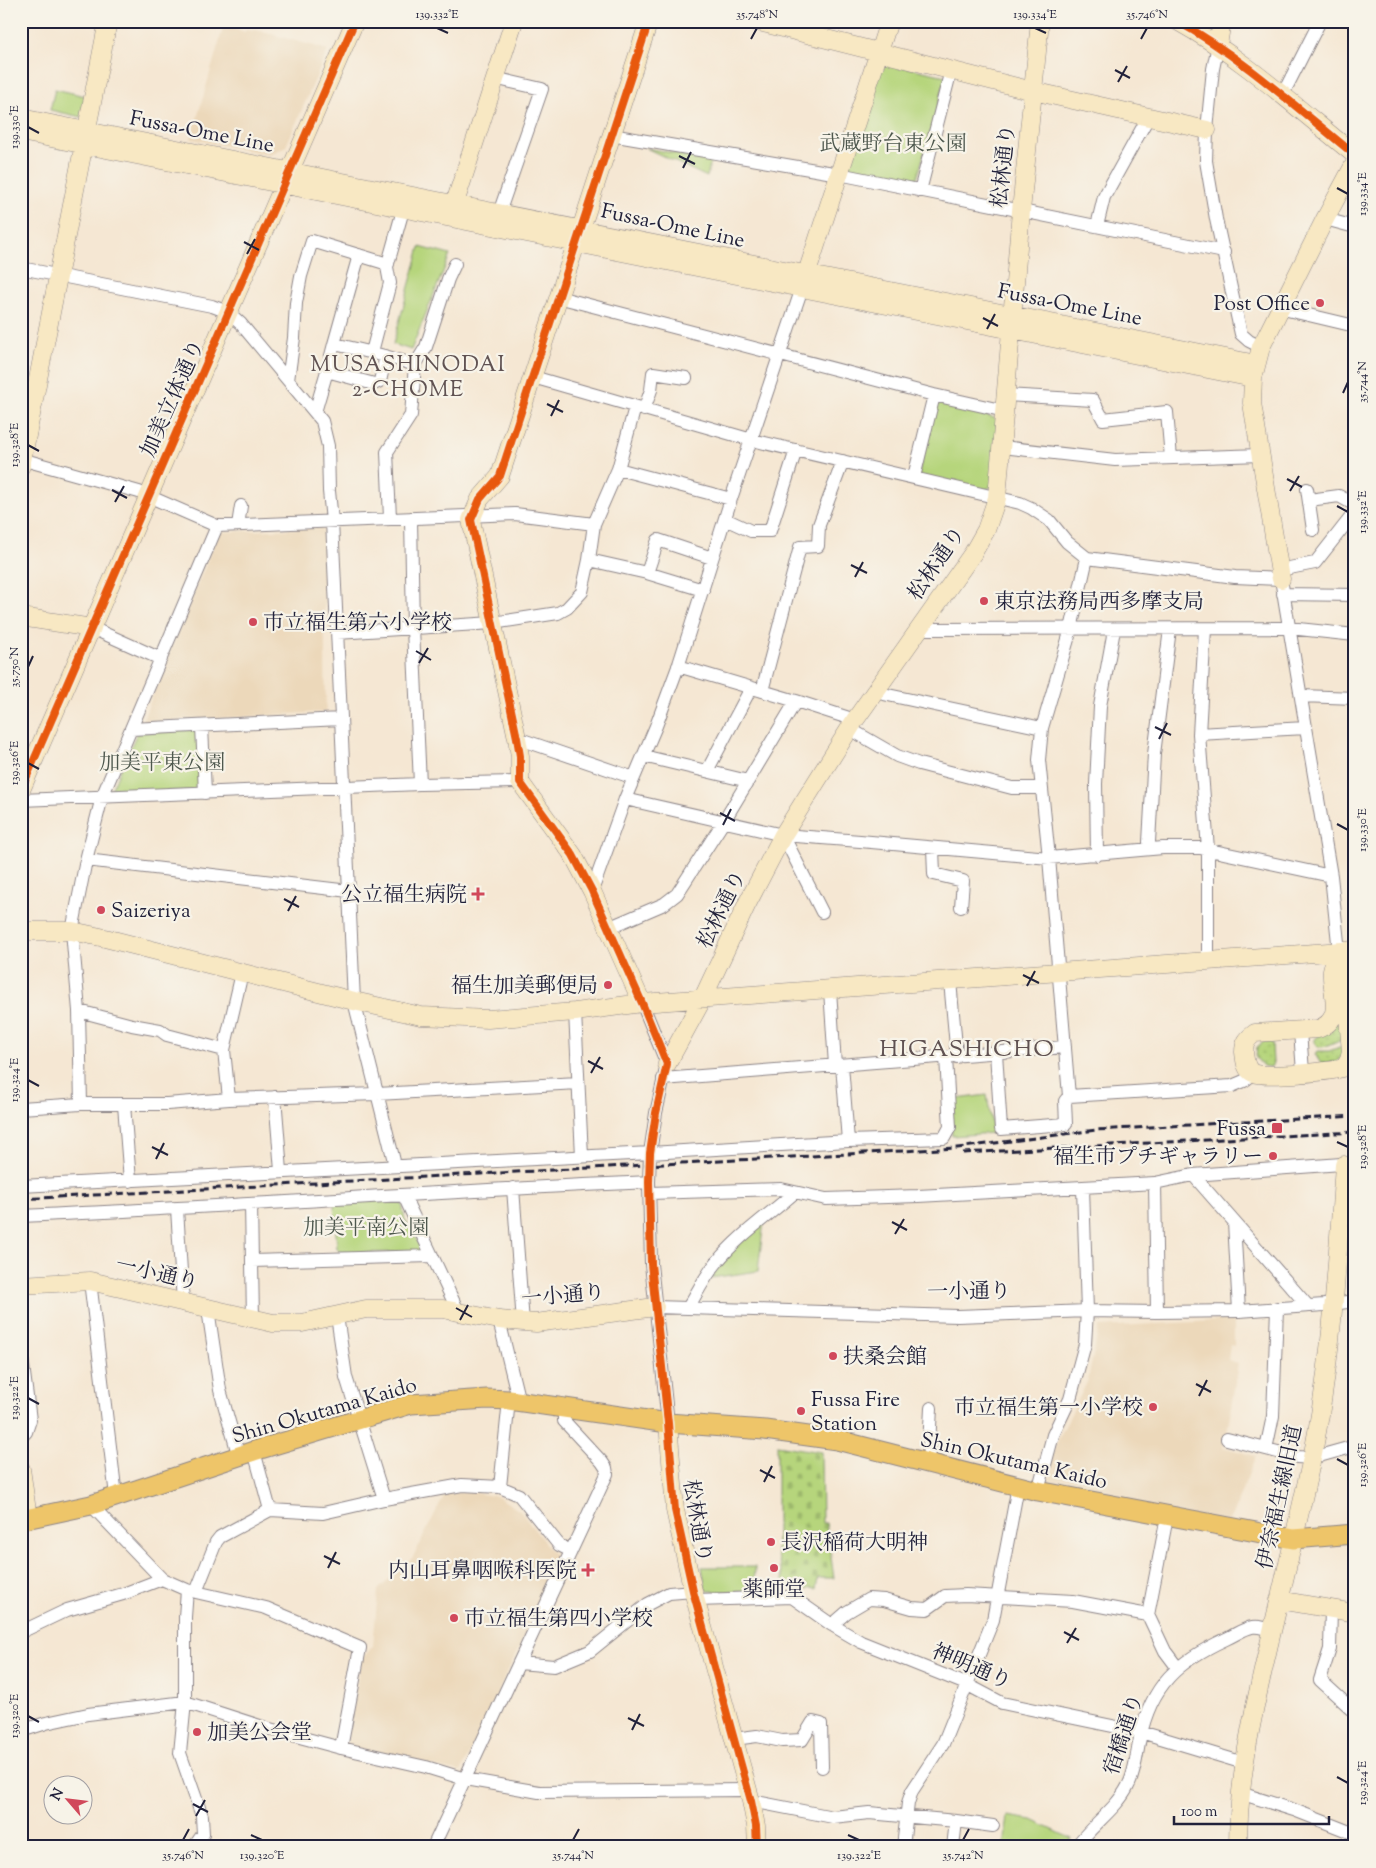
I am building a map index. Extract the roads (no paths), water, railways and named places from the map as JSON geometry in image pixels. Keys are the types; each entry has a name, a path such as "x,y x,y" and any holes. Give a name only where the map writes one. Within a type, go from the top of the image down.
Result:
{"main road":[{"name":"Shin Okutama Kaido","path":"24,1522 90,1505 247,1454 411,1404 487,1399 514,1401 668,1423 765,1430 837,1440 1038,1491 1167,1517 1293,1539 1355,1534"}],"street":[{"path":"108,21 22,461 113,484 148,496 217,526 515,514 594,524"},
{"name":"加美立体通り","path":"21,790 355,21"},
{"path":"452,211 514,21"},
{"path":"649,21 500,476 480,499 472,520 517,738 520,756 520,782 573,855 592,891 642,1003 665,1072 839,1065 1066,1048"},
{"path":"755,21 774,23 879,53 1033,91 1207,130"},
{"path":"592,891 625,799 656,726 678,666 731,498 780,356 889,21"},
{"name":"松林通り","path":"757,1847 756,1826 749,1796 694,1596 675,1510 651,1264 650,1153 665,1072 783,835 852,724 973,553 986,530 997,498 1020,211 1040,21"},
{"path":"1177,21 1218,45 1240,61 1355,155"},
{"path":"1222,21 1213,69 1206,161 1241,334 1249,341 1261,347"},
{"path":"1282,96 1320,21"},
{"path":"920,191 951,70"},
{"path":"494,78 542,89 499,213"},
{"path":"1097,226 1104,197 1149,116"},
{"name":"Fussa-Ome Line","path":"21,118 85,138"},
{"name":"Fussa-Ome Line","path":"21,132 85,138 1012,323"},
{"path":"612,135 839,174 1224,252"},
{"path":"1069,1096 1232,1086 1244,1081 1253,1074 1350,1071 1349,1060 1351,1052 1344,969 1347,951 1331,876 1252,402 1255,371 1261,347 1355,162"},
{"name":"Fussa-Ome Line","path":"287,178 403,210 499,213 578,236"},
{"path":"372,352 390,283 387,267 403,210"},
{"path":"1325,219 1355,227"},
{"path":"288,380 294,338 296,303 301,276 312,241 388,264"},
{"path":"314,412 359,255"},
{"path":"390,518 387,452 411,415 415,365 426,347 448,279 455,264"},
{"path":"21,268 212,306 228,312 241,324 322,421 328,446 354,1002 395,1166"},
{"name":"Fussa-Ome Line","path":"804,282 952,318 1012,323"},
{"path":"558,298 934,395 1006,403 1093,400 1103,419 1167,412 1171,458"},
{"path":"1280,308 1355,326"},
{"path":"1012,323 1255,371"},
{"path":"334,344 372,352 415,365"},
{"path":"327,371 374,384 380,381 386,356"},
{"path":"338,633 493,623 558,613 567,608 582,592 594,524 618,468 640,408 651,390 652,373 686,378"},
{"path":"533,377 752,440 1020,503 1040,513 1056,526 1067,542 1087,558 1281,581 1355,595"},
{"path":"914,477 934,395"},
{"path":"1002,447 1115,460 1261,455"},
{"path":"725,519 751,531 770,531 796,450"},
{"path":"707,771 756,690 800,547 818,546 820,525 843,461"},
{"path":"618,468 731,498"},
{"path":"1313,530 1308,495 1339,496 1355,505"},
{"path":"238,525 241,506"},
{"path":"1281,581 1315,563 1355,512"},
{"path":"411,518 413,628 420,784"},
{"path":"81,1104 79,1011 72,932 86,860 102,797 217,526"},
{"path":"647,573 658,540 712,558"},
{"path":"996,1053 1001,1129 1066,1124 1065,1102 1069,1096 1066,1048 1050,858 1039,760 1042,728 1071,629 1087,558"},
{"path":"589,560 647,573 702,590"},
{"path":"21,617 92,628 161,659"},
{"path":"919,629 1114,630 1289,628 1355,635"},
{"path":"1150,849 1154,754 1170,629"},
{"path":"1205,629 1199,734 1208,849 1208,961"},
{"path":"1097,855 1096,784 1100,706 1114,630"},
{"path":"678,666 796,700 852,724 898,756 919,764 1012,788 1042,788"},
{"path":"874,692 1042,728"},
{"path":"1301,696 1355,698"},
{"path":"608,928 664,904 676,894 724,821 796,700"},
{"path":"131,729 341,719"},
{"path":"202,726 205,792"},
{"path":"1199,734 1306,728"},
{"path":"517,738 634,778"},
{"path":"643,756 748,781"},
{"path":"21,800 420,784 520,782"},
{"path":"625,799 783,835 1050,858 1150,849 1208,849 1331,876"},
{"path":"783,835 822,912"},
{"path":"933,848 934,874 963,880 961,907"},
{"path":"86,860 349,891"},
{"path":"21,931 72,932 105,938 354,1002 421,1016 488,1019 575,1012 642,1003 1347,951"},
{"path":"1253,1074 1247,1067 1245,1060 1244,1045 1248,1038 1255,1033 1318,1029 1324,1027 1333,1016 1335,1010 1332,970 1347,951"},
{"path":"229,1099 224,1050 242,972"},
{"path":"21,1186 848,1141 944,1138 950,1127 950,981"},
{"path":"830,990 848,1141"},
{"path":"79,1011 132,1025 160,1030 167,1035 224,1050"},
{"path":"575,1012 582,1156"},
{"path":"1300,1031 1303,1072"},
{"path":"21,1108 81,1104 167,1104 229,1099 377,1094 578,1083"},
{"path":"275,1097 281,1171"},
{"path":"124,1105 130,1181"},
{"path":"21,1216 177,1209 514,1188 781,1189 820,1198 836,1199 918,1196 1155,1183 1193,1175 1349,1164"},
{"name":"伊奈福生線旧道","path":"1238,1847 1238,1811 1244,1763 1312,1458 1326,1383 1349,1164"},
{"path":"1193,1175 1308,1306"},
{"path":"1155,1183 1157,1312"},
{"path":"514,1188 524,1323"},
{"path":"1038,1491 1053,1435 1070,1399 1085,1344 1087,1311 1083,1188"},
{"path":"688,1308 716,1262 754,1224 794,1193"},
{"path":"404,1196 458,1311"},
{"path":"251,1204 253,1319"},
{"path":"177,1209 183,1302"},
{"path":"1234,1222 1239,1310"},
{"path":"252,1261 431,1256"},
{"path":"90,1281 116,1496"},
{"name":"一小通り","path":"21,1285 90,1281 273,1323 302,1323 366,1309 443,1309 499,1320 536,1323 655,1307 958,1316 1087,1311 1239,1310 1355,1301"},
{"path":"1266,1448 1273,1416 1277,1308"},
{"path":"208,1309 220,1390 270,1510"},
{"path":"337,1316 346,1377 384,1499"},
{"path":"499,1320 514,1401 500,1487"},
{"path":"21,1350 30,1420 26,1432 21,1437"},
{"path":"432,1847 607,1474 602,1462 564,1421 564,1408"},
{"path":"928,1464 931,1408"},
{"path":"1226,1439 1312,1458 1355,1446"},
{"path":"21,1469 24,1522"},
{"path":"194,1847 203,1834 202,1816 180,1753 185,1702 185,1616 192,1591 220,1537 270,1510 322,1514 384,1499 462,1485 500,1487 520,1495 559,1544 571,1551"},
{"path":"903,1847 906,1816 912,1791 943,1744 993,1620 1018,1486"},
{"path":"90,1505 162,1579 192,1591 266,1608 360,1648 341,1748"},
{"path":"1167,1517 1148,1615 1165,1651 1177,1667"},
{"path":"22,1630 67,1610 122,1594 162,1579"},
{"name":"神明通り","path":"519,1663 554,1666 590,1651 648,1604 669,1593 694,1596 792,1596 832,1625 861,1642 966,1684 1002,1703 1141,1732 1244,1763"},
{"path":"832,1625 846,1612 869,1599 884,1600 912,1608 927,1609 945,1596 966,1595 1073,1601 1148,1615"},
{"path":"1279,1600 1355,1613"},
{"path":"1331,1609 1330,1649 1320,1680 1355,1712"},
{"name":"宿橋通り","path":"1076,1847 1096,1822 1118,1802 1129,1785 1147,1710 1158,1689 1177,1667 1222,1641 1250,1628 1262,1626 1272,1631"},
{"path":"21,1731 46,1722 88,1714 185,1702 266,1728 341,1748 426,1767 465,1779 539,1792 749,1796 833,1817 869,1813 993,1826"},
{"path":"734,1739 757,1736 782,1741 802,1740 813,1722 821,1724 822,1767"},
{"path":"1240,1793 1294,1810 1355,1834"},
{"path":"953,1847 956,1821"}],"railway":[{"path":"21,1199 957,1148 1096,1130 1355,1116"},
{"path":"963,1153 1355,1132"}],"place":[{"name":"Post Office","path":"1320,303"},
{"name":"東京法務局西多摩支局","path":"984,601"},
{"name":"市立福生第六小学校","path":"253,622"},
{"name":"公立福生病院","path":"478,894"},
{"name":"Saizeriya","path":"101,910"},
{"name":"福生加美郵便局","path":"608,985"},
{"name":"Fussa","path":"1277,1128"},
{"name":"福生市プチギャラリー","path":"1273,1156"},
{"name":"扶桑会館","path":"833,1356"},
{"name":"市立福生第一小学校","path":"1153,1407"},
{"name":"Fussa Fire Station","path":"801,1411"},
{"name":"長沢稲荷大明神","path":"771,1542"},
{"name":"薬師堂","path":"774,1568"},
{"name":"内山耳鼻咽喉科医院","path":"588,1570"},
{"name":"市立福生第四小学校","path":"454,1618"},
{"name":"加美公会堂","path":"197,1732"}],"district":[{"name":"MUSASHINODAI 2-CHOME","path":"408,376"},
{"name":"HIGASHICHO","path":"967,1048"}],"park label":[{"name":"武蔵野台東公園","path":"893,143"},
{"name":"加美平東公園","path":"162,762"},
{"name":"加美平南公園","path":"366,1227"}]}
